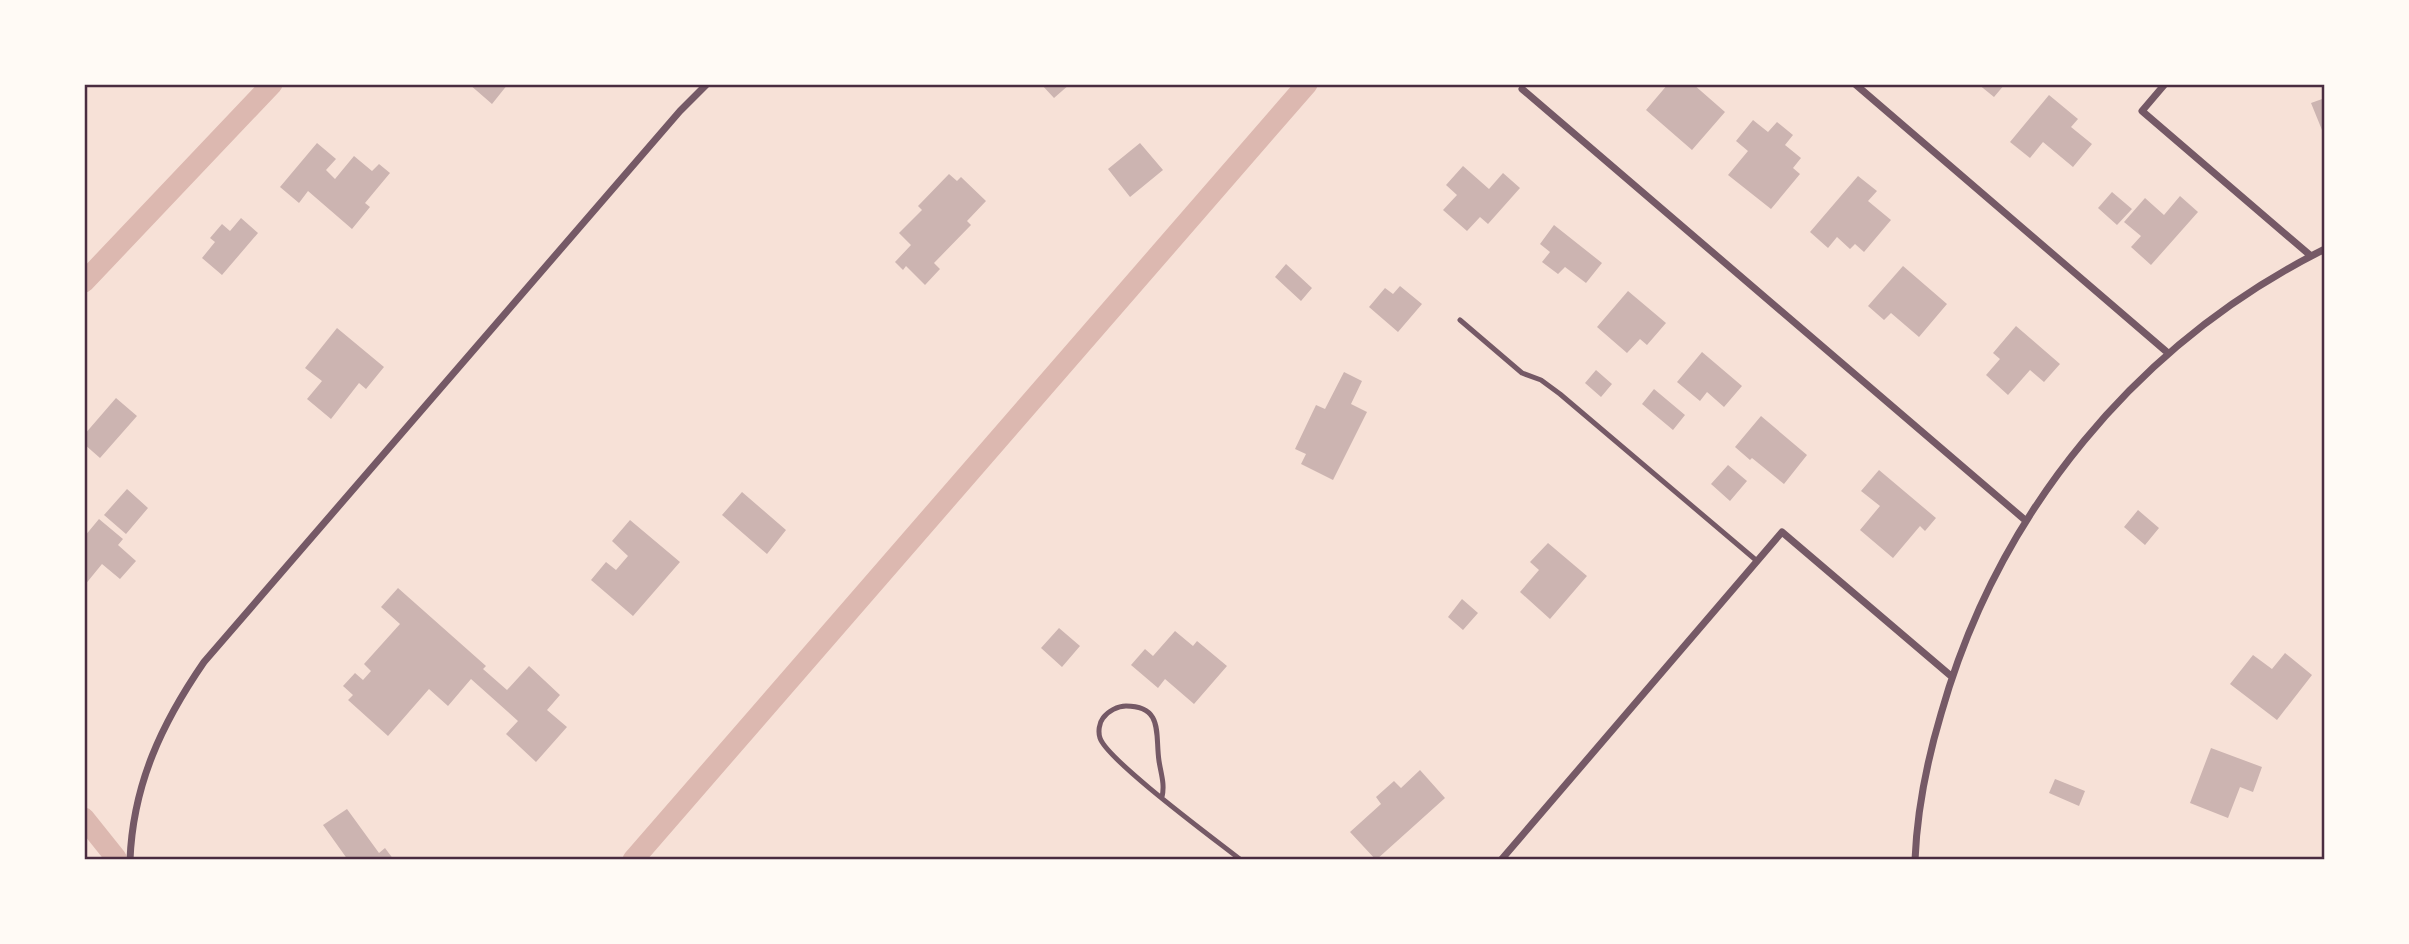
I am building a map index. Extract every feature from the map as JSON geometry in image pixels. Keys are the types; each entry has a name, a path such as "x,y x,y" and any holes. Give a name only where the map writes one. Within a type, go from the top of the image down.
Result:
{"street":[{"path":"130,860 137,804 147,766 164,724 204,662 671,121 707,84"},
{"path":"1855,84 2168,353"},
{"path":"2165,84 2142,111 2311,256"},
{"path":"1522,89 2025,520"},
{"path":"1915,860 1931,746 1951,676 1975,615 2025,520 2095,426 2168,353 2251,291 2325,249"},
{"path":"1501,860 1782,531 1951,676"}],"lane":[{"path":"1460,320 1522,373 1541,380 1560,394 1757,561"},
{"path":"1163,797 1155,720 1148,711 1134,706 1121,706 1113,710 1104,716 1099,725 1100,739 1119,762 1241,860"}],"building":[{"path":"469,84 508,84 492,104"},
{"path":"1041,84 1070,84 1054,98"},
{"path":"1668,84 1693,84 1725,112 1692,150 1646,110"},
{"path":"1978,84 2005,84 1994,97"},
{"path":"2049,95 2078,119 2071,127 2092,144 2073,167 2043,142 2030,158 2010,142"},
{"path":"2325,98 2325,129 2322,130 2311,103"},
{"path":"1753,120 1768,132 1777,122 1793,135 1785,145 1801,158 1793,168 1800,174 1771,209 1728,175 1748,151 1736,141"},
{"path":"317,143 336,159 326,170 335,179 354,156 372,171 379,164 390,173 365,203 370,207 352,229 308,191 299,203 280,187"},
{"path":"1140,143 1163,170 1130,197 1108,169"},
{"path":"1463,166 1489,189 1503,173 1520,188 1488,224 1480,217 1467,231 1443,210 1457,195 1446,185"},
{"path":"949,174 957,181 961,177 986,201 967,221 971,225 934,263 940,269 925,285 906,266 903,270 895,262 911,245 899,233 922,210 918,206"},
{"path":"1858,176 1877,191 1868,201 1891,220 1864,252 1855,244 1850,249 1837,237 1828,248 1810,232"},
{"path":"2112,192 2132,209 2117,225 2098,208"},
{"path":"2180,196 2198,212 2151,265 2131,247 2141,236 2124,222 2145,198 2164,215"},
{"path":"241,218 258,233 222,275 202,258 215,242 210,238 222,224 230,231"},
{"path":"1554,225 1602,263 1586,283 1565,267 1558,274 1542,262 1550,252 1540,244"},
{"path":"1286,264 1312,288 1301,301 1275,277"},
{"path":"1903,266 1947,304 1919,337 1891,313 1884,320 1868,306"},
{"path":"1400,286 1422,304 1398,332 1369,307 1385,288 1393,294"},
{"path":"1628,291 1666,323 1647,345 1640,339 1627,353 1597,327"},
{"path":"2016,326 2060,364 2044,382 2030,370 2008,395 1986,375 2000,359 1993,353"},
{"path":"337,328 384,367 366,389 359,383 331,419 307,399 322,381 305,368"},
{"path":"1702,352 1742,386 1724,407 1707,392 1700,401 1677,382"},
{"path":"1596,370 1612,384 1601,397 1585,383"},
{"path":"1344,372 1362,381 1351,404 1367,412 1333,480 1301,464 1306,454 1295,449 1316,405 1325,409"},
{"path":"1654,389 1685,415 1673,430 1642,404"},
{"path":"116,398 137,416 100,458 84,444 84,435"},
{"path":"1761,416 1807,455 1784,484 1735,447"},
{"path":"1728,465 1747,481 1730,501 1711,484"},
{"path":"1879,470 1936,518 1925,531 1920,526 1893,558 1860,530 1880,506 1861,491"},
{"path":"127,489 148,508 126,534 104,515"},
{"path":"742,492 786,530 767,554 722,515"},
{"path":"2138,510 2159,528 2145,545 2124,527"},
{"path":"99,519 123,539 118,545 136,561 120,579 102,564 84,586 84,537"},
{"path":"630,520 680,562 633,616 591,580 606,562 616,570 628,556 612,541"},
{"path":"1548,543 1587,576 1550,619 1520,592 1539,570 1530,562"},
{"path":"398,588 486,666 483,669 507,690 529,666 560,695 547,710 567,727 536,762 506,734 518,721 471,679 448,706 429,689 388,736 348,700 353,695 343,686 355,673 363,680 371,671 364,664 400,624 381,607"},
{"path":"1462,599 1478,613 1463,630 1448,617"},
{"path":"1059,628 1080,646 1062,667 1041,648"},
{"path":"1175,631 1193,646 1197,641 1227,666 1194,704 1165,679 1158,688 1131,665 1145,649 1153,656"},
{"path":"2285,653 2312,675 2277,720 2230,684 2253,655 2272,669"},
{"path":"2211,748 2262,767 2253,792 2240,787 2228,818 2190,803"},
{"path":"1420,770 1445,798 1376,860 1350,832 1381,804 1376,797 1394,781 1401,788"},
{"path":"2055,779 2085,791 2079,806 2049,793"},
{"path":"347,809 379,853 385,848 394,860 348,860 323,825"}],"waterway":[{"path":"84,282 272,84"},
{"path":"633,860 1307,84"},
{"path":"84,818 116,858"}]}
